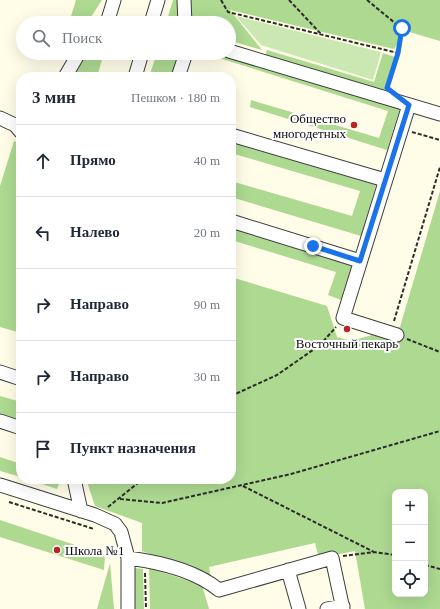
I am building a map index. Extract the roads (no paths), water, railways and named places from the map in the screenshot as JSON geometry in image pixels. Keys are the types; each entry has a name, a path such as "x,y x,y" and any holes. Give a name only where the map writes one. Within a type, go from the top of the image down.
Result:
{"street":[{"path":"109,16 114,0"},
{"path":"153,16 158,0"},
{"path":"184,0 185,16"},
{"path":"236,53 440,114"},
{"path":"67,72 75,60"},
{"path":"136,72 140,60"},
{"path":"180,72 184,60"},
{"path":"393,334 343,318 409,105"},
{"path":"0,118 16,126"},
{"path":"236,136 385,180"},
{"path":"236,223 360,261"},
{"path":"0,372 16,377"},
{"path":"0,421 16,426"},
{"path":"75,484 81,511"},
{"path":"0,485 95,515 115,524 121,532 127,551 128,609"},
{"path":"127,551 145,560 175,568 209,582 219,590 332,558 343,608 327,609"},
{"path":"288,570 299,609"}],"place":[{"name":"Общество многодетных","path":"354,125"},
{"name":"Восточный пекарь","path":"347,329"},
{"name":"Школа №1","path":"57,550"}]}
